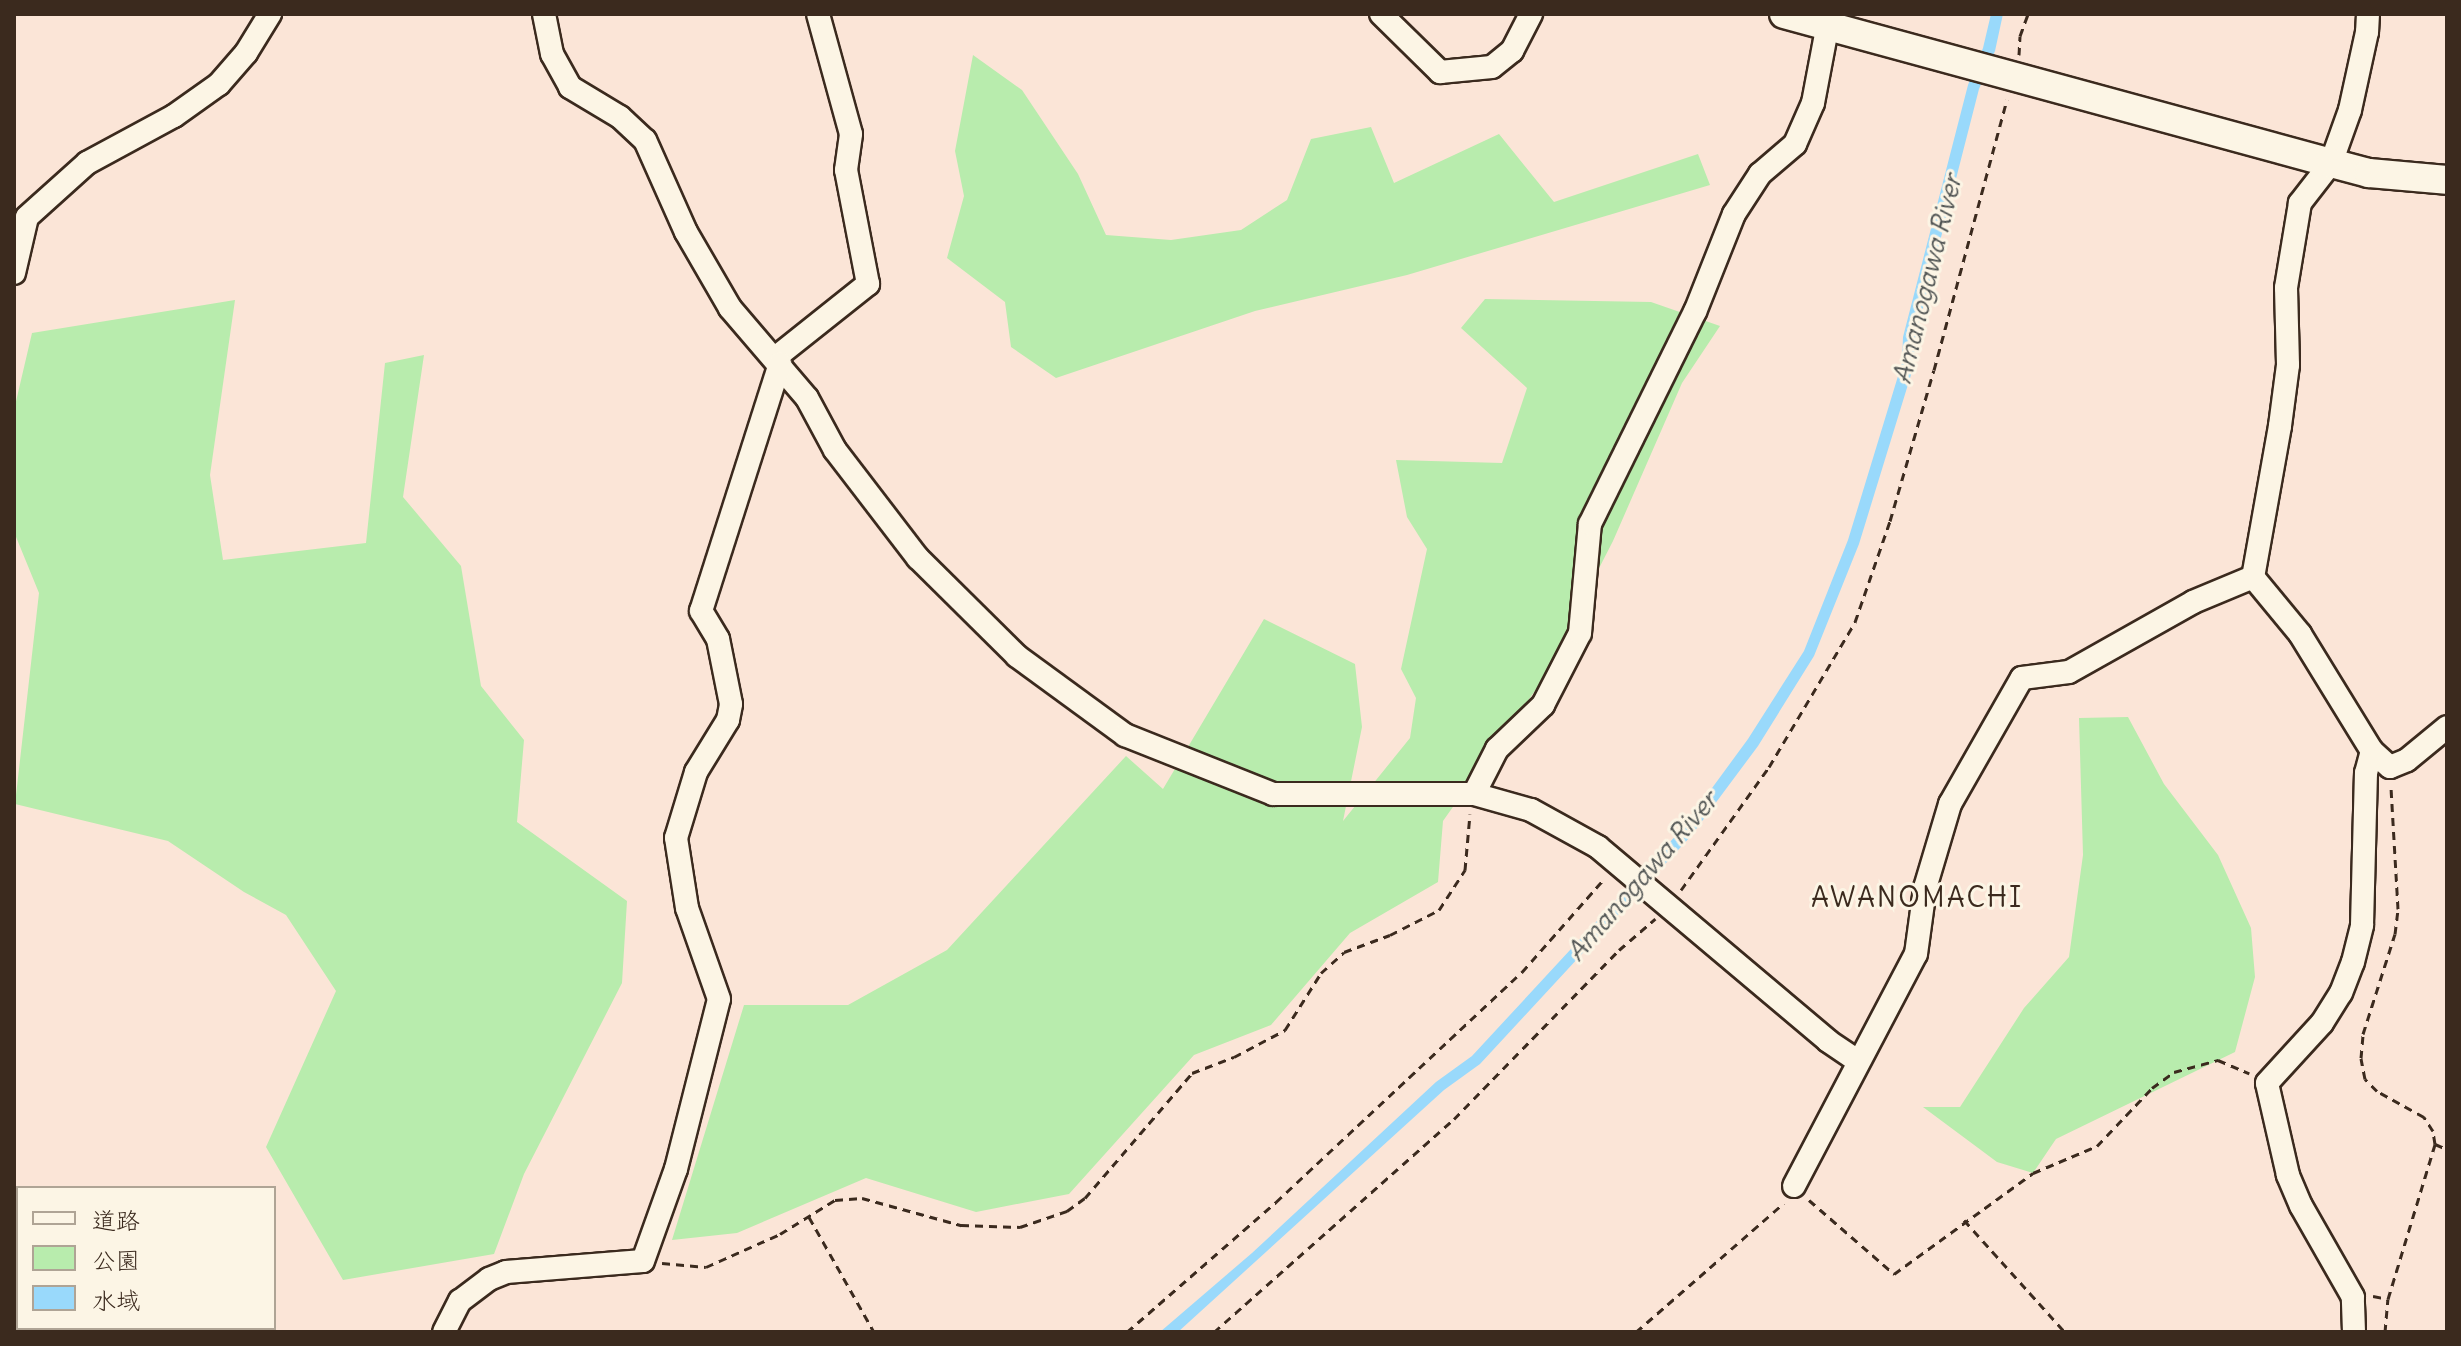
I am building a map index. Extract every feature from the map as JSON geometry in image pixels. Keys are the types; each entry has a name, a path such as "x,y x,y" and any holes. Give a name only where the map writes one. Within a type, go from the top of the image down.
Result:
{"street":[{"path":"14,273 27,217 87,163 174,116 219,84 246,53 270,14"},
{"path":"544,14 552,54 570,87 620,117 645,140 686,232 730,308 778,360 807,398 835,450 918,558 1017,656 1125,735 1273,794 1474,794 1531,810 1598,847 1828,1041 1858,1061"},
{"path":"444,1332 460,1301 489,1279 506,1272 643,1261 676,1169 719,999 687,908 676,838 696,772 728,720 731,704 718,639 701,611 778,360 868,284 846,170 851,134 818,14"},
{"path":"1381,14 1440,72 1492,67 1512,51 1531,14"},
{"path":"1784,14 1827,29 2369,173 2447,180"},
{"path":"2368,14 2350,110 2331,163 2300,203 2286,288 2288,365 2253,577 2300,634 2372,751 2390,767 2407,760 2447,727"},
{"path":"1474,794 1497,749 1543,705 1580,633 1590,524 1695,312 1734,214 1760,174 1795,144 1813,103 1827,29"},
{"path":"1794,1186 1858,1061 1883,1023 1916,954 1925,888 1950,804 2022,678 2069,672 2193,602 2253,577"},
{"path":"2354,1332 2353,1297 2301,1206 2288,1175 2267,1083 2322,1023 2341,993 2353,962 2365,900 2366,773 2372,751"}],"path":[{"path":"1214,1332 1454,1119 1662,904 1769,767 1855,622 1890,521 1934,370 2001,111 2014,77 2020,36 2028,14"},
{"path":"2385,1332 2388,1299 2435,1144 2433,1131 2424,1117 2377,1091 2365,1079 2361,1058 2363,1034 2395,934 2398,909 2390,767"},
{"path":"643,1261 706,1267 780,1234 835,1200 862,1198 961,1225 1020,1227 1067,1211 1085,1198 1192,1073 1234,1057 1285,1030 1321,973 1344,952 1390,935 1439,910 1465,870 1474,794"},
{"path":"1127,1332 1276,1202 1522,972 1619,864"},
{"path":"1636,1332 1782,1206 1794,1186 1894,1274 1964,1220 2046,1165 2097,1146 2152,1088 2174,1072 2218,1060 2239,1066 2267,1083"},
{"path":"2435,1144 2447,1149"},
{"path":"808,1216 874,1332"},
{"path":"1964,1220 2065,1332"}],"green space":[{"path":"973,55 1022,90 1078,174 1106,235 1171,240 1241,230 1287,200 1311,139 1371,127 1394,183 1499,134 1554,202 1698,154 1710,185 1407,275 1255,311 1056,378 1011,347 1005,302 947,258 964,196 955,151"},
{"path":"1485,299 1651,302 1720,326 1682,383 1613,541 1539,685 1443,821 1438,882 1350,933 1271,1025 1194,1055 1069,1194 976,1212 866,1178 737,1233 672,1240 744,1005 848,1005 947,950 1126,756 1163,789 1264,619 1355,664 1362,727 1343,821 1410,738 1416,698 1401,669 1427,549 1407,517 1396,460 1502,463 1527,388 1461,328"},
{"path":"235,300 210,475 223,560 366,543 385,363 424,355 403,497 461,566 481,686 524,740 517,822 627,901 622,983 524,1174 494,1254 343,1280 266,1147 336,991 286,915 244,892 168,841 15,804 39,593 14,532 14,410 32,333"},
{"path":"2128,717 2164,784 2218,855 2251,928 2255,977 2235,1052 2056,1139 2033,1173 1997,1162 1923,1107 1960,1107 2024,1008 2069,957 2083,855 2079,718"}],"water":[{"name":"Amanogawa River","path":"1991,14 2003,14 1995,51 1979,89 1915,339 1914,365 1859,544 1814,656 1758,746 1691,836 1480,1064 1444,1090 1178,1332 1160,1332 1252,1253 1436,1082 1472,1056 1682,829 1748,739 1804,651 1848,540 1902,363 1903,337 1968,85 1983,48"}],"district":[{"name":"AWANOMACHI","path":"1917,897"}]}
